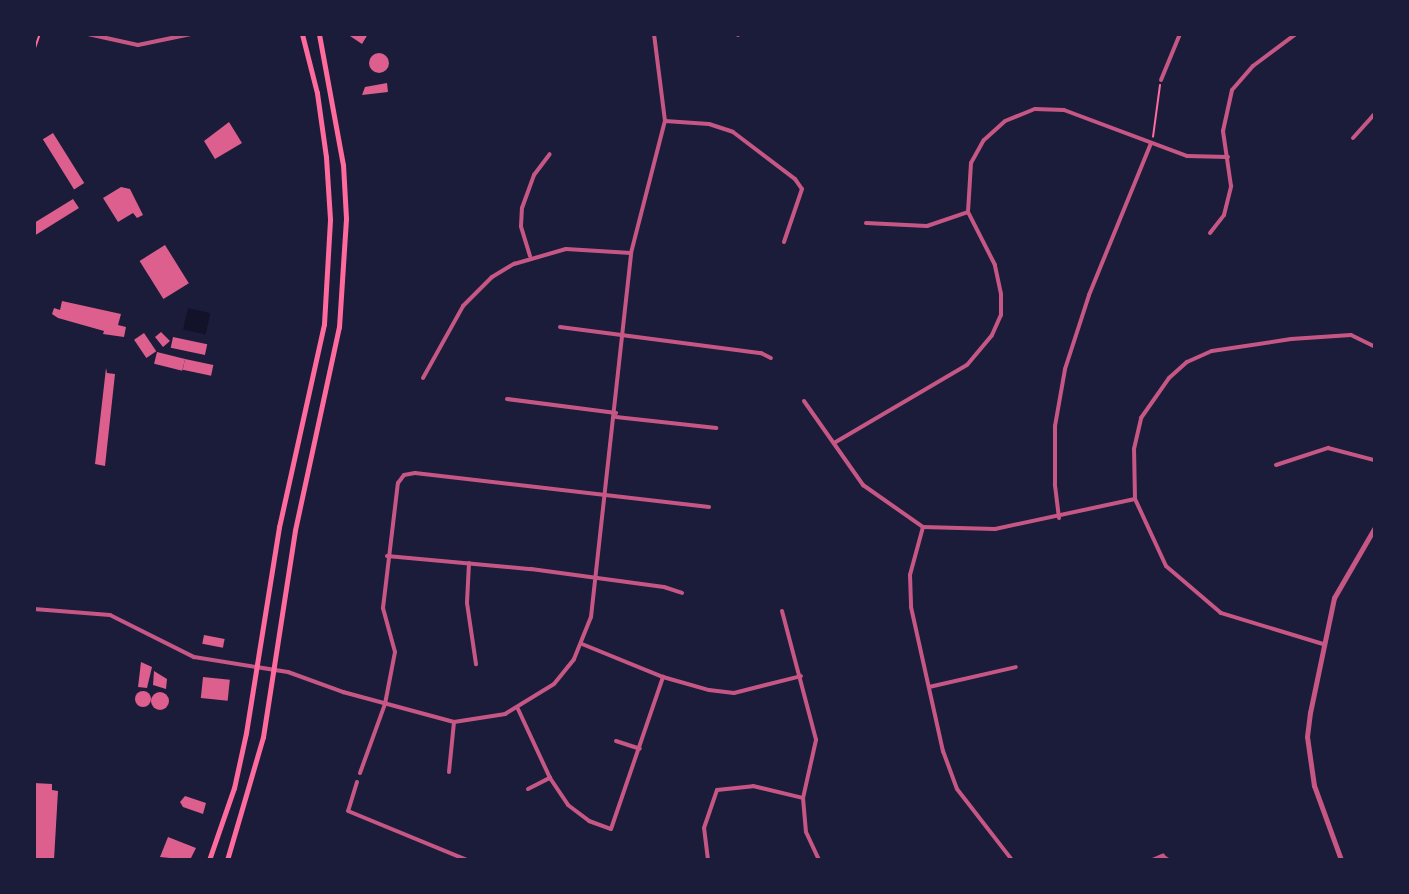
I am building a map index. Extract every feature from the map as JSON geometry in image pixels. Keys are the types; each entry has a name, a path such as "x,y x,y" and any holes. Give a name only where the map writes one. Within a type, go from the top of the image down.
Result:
{"main road":[{"path":"209,860 234,788 279,527 324,324 328,279 326,157 317,93 302,34"},
{"path":"227,860 260,748 295,531 339,327 344,279 343,165 319,34"}],"street":[{"path":"88,34 138,45 191,34"},
{"path":"34,609 110,615 182,653 256,669 273,670 322,682 385,704 454,722 488,719 518,708 554,684 582,644 591,617 616,415 631,253 665,122 654,34"},
{"path":"1161,80 1180,34"},
{"path":"1210,233 1224,215 1231,186 1223,131 1232,90 1253,66 1296,34"},
{"path":"834,443 967,365 992,335 1001,315 1001,294 995,265 968,212 971,163 981,144 1005,122 1035,109 1064,110 1083,115 1151,143 1198,159 1228,157"},
{"path":"1353,138 1374,115"},
{"path":"665,122 710,124 733,132 795,178 802,189 784,242"},
{"path":"1059,518 1054,484 1055,426 1065,369 1089,295 1151,143"},
{"path":"530,256 520,226 522,208 534,175 550,154"},
{"path":"866,224 927,226 968,212"},
{"path":"423,378 463,306 477,291 530,256 566,249 631,253"},
{"path":"560,327 761,353 771,358"},
{"path":"1323,644 1221,613 1166,566 1135,500 1134,449 1141,418 1169,378 1187,362 1212,351 1291,339 1351,335 1374,346"},
{"path":"507,399 716,428"},
{"path":"804,401 863,485 922,526 995,529 1059,518 1135,500"},
{"path":"1276,465 1328,448 1374,460"},
{"path":"360,773 385,704 395,652 383,608 387,556 398,483 404,475 415,473 708,507"},
{"path":"922,526 909,575 910,608 943,751 957,789 1012,860"},
{"path":"1341,860 1314,786 1309,756 1310,713 1323,644 1337,591 1374,529"},
{"path":"387,556 595,578 682,593"},
{"path":"469,563 467,603 476,664"},
{"path":"782,611 801,676 816,740 803,798 806,832 819,860"},
{"path":"582,644 663,677 734,693 801,676"},
{"path":"929,687 1016,667"},
{"path":"518,708 550,778 568,805 589,821 611,829 663,677"},
{"path":"449,771 454,722"},
{"path":"616,741 640,749"},
{"path":"528,789 550,778"},
{"path":"357,782 348,811 467,860"},
{"path":"708,860 704,828 717,790 753,786 803,798"},
{"path":"1152,860 1162,856 1168,860"}],"path":[{"path":"34,51 40,34"},
{"path":"1151,143 1161,80"}],"shaded area":[{"path":"188,308 210,313 205,335 183,329"}],"building":[{"path":"347,34 368,34 362,44"},
{"path":"379,53 386,56 389,63 386,70 379,73 372,70 369,63 372,56"},
{"path":"387,83 388,92 362,95 365,87"},
{"path":"229,122 242,143 215,159 204,141"},
{"path":"53,133 84,183 74,189 43,139"},
{"path":"121,187 130,189 143,215 137,218 133,213 118,222 103,198"},
{"path":"73,199 79,208 34,236 34,223"},
{"path":"165,245 189,283 163,299 140,261"},
{"path":"62,301 121,314 118,325 126,327 124,337 103,334 104,331 58,318 52,314 54,308 60,310"},
{"path":"161,332 170,341 163,347 155,337"},
{"path":"144,333 156,351 146,358 134,340"},
{"path":"173,337 207,344 205,355 171,348"},
{"path":"157,352 185,359 182,371 154,364"},
{"path":"185,359 213,365 211,376 183,370"},
{"path":"106,368 107,373 115,374 105,466 95,464"},
{"path":"204,635 225,639 223,648 202,644"},
{"path":"141,662 152,667 147,688 138,687"},
{"path":"154,671 167,679 166,689 153,685"},
{"path":"203,677 230,680 228,701 201,698"},
{"path":"143,691 151,699 143,707 135,699"},
{"path":"156,692 164,692 169,697 167,708 156,710 151,705 151,697"},
{"path":"34,783 52,784 52,790 58,791 54,860 34,860"},
{"path":"185,796 206,803 203,814 183,807 180,802"},
{"path":"168,837 196,848 190,860 160,857"}]}
